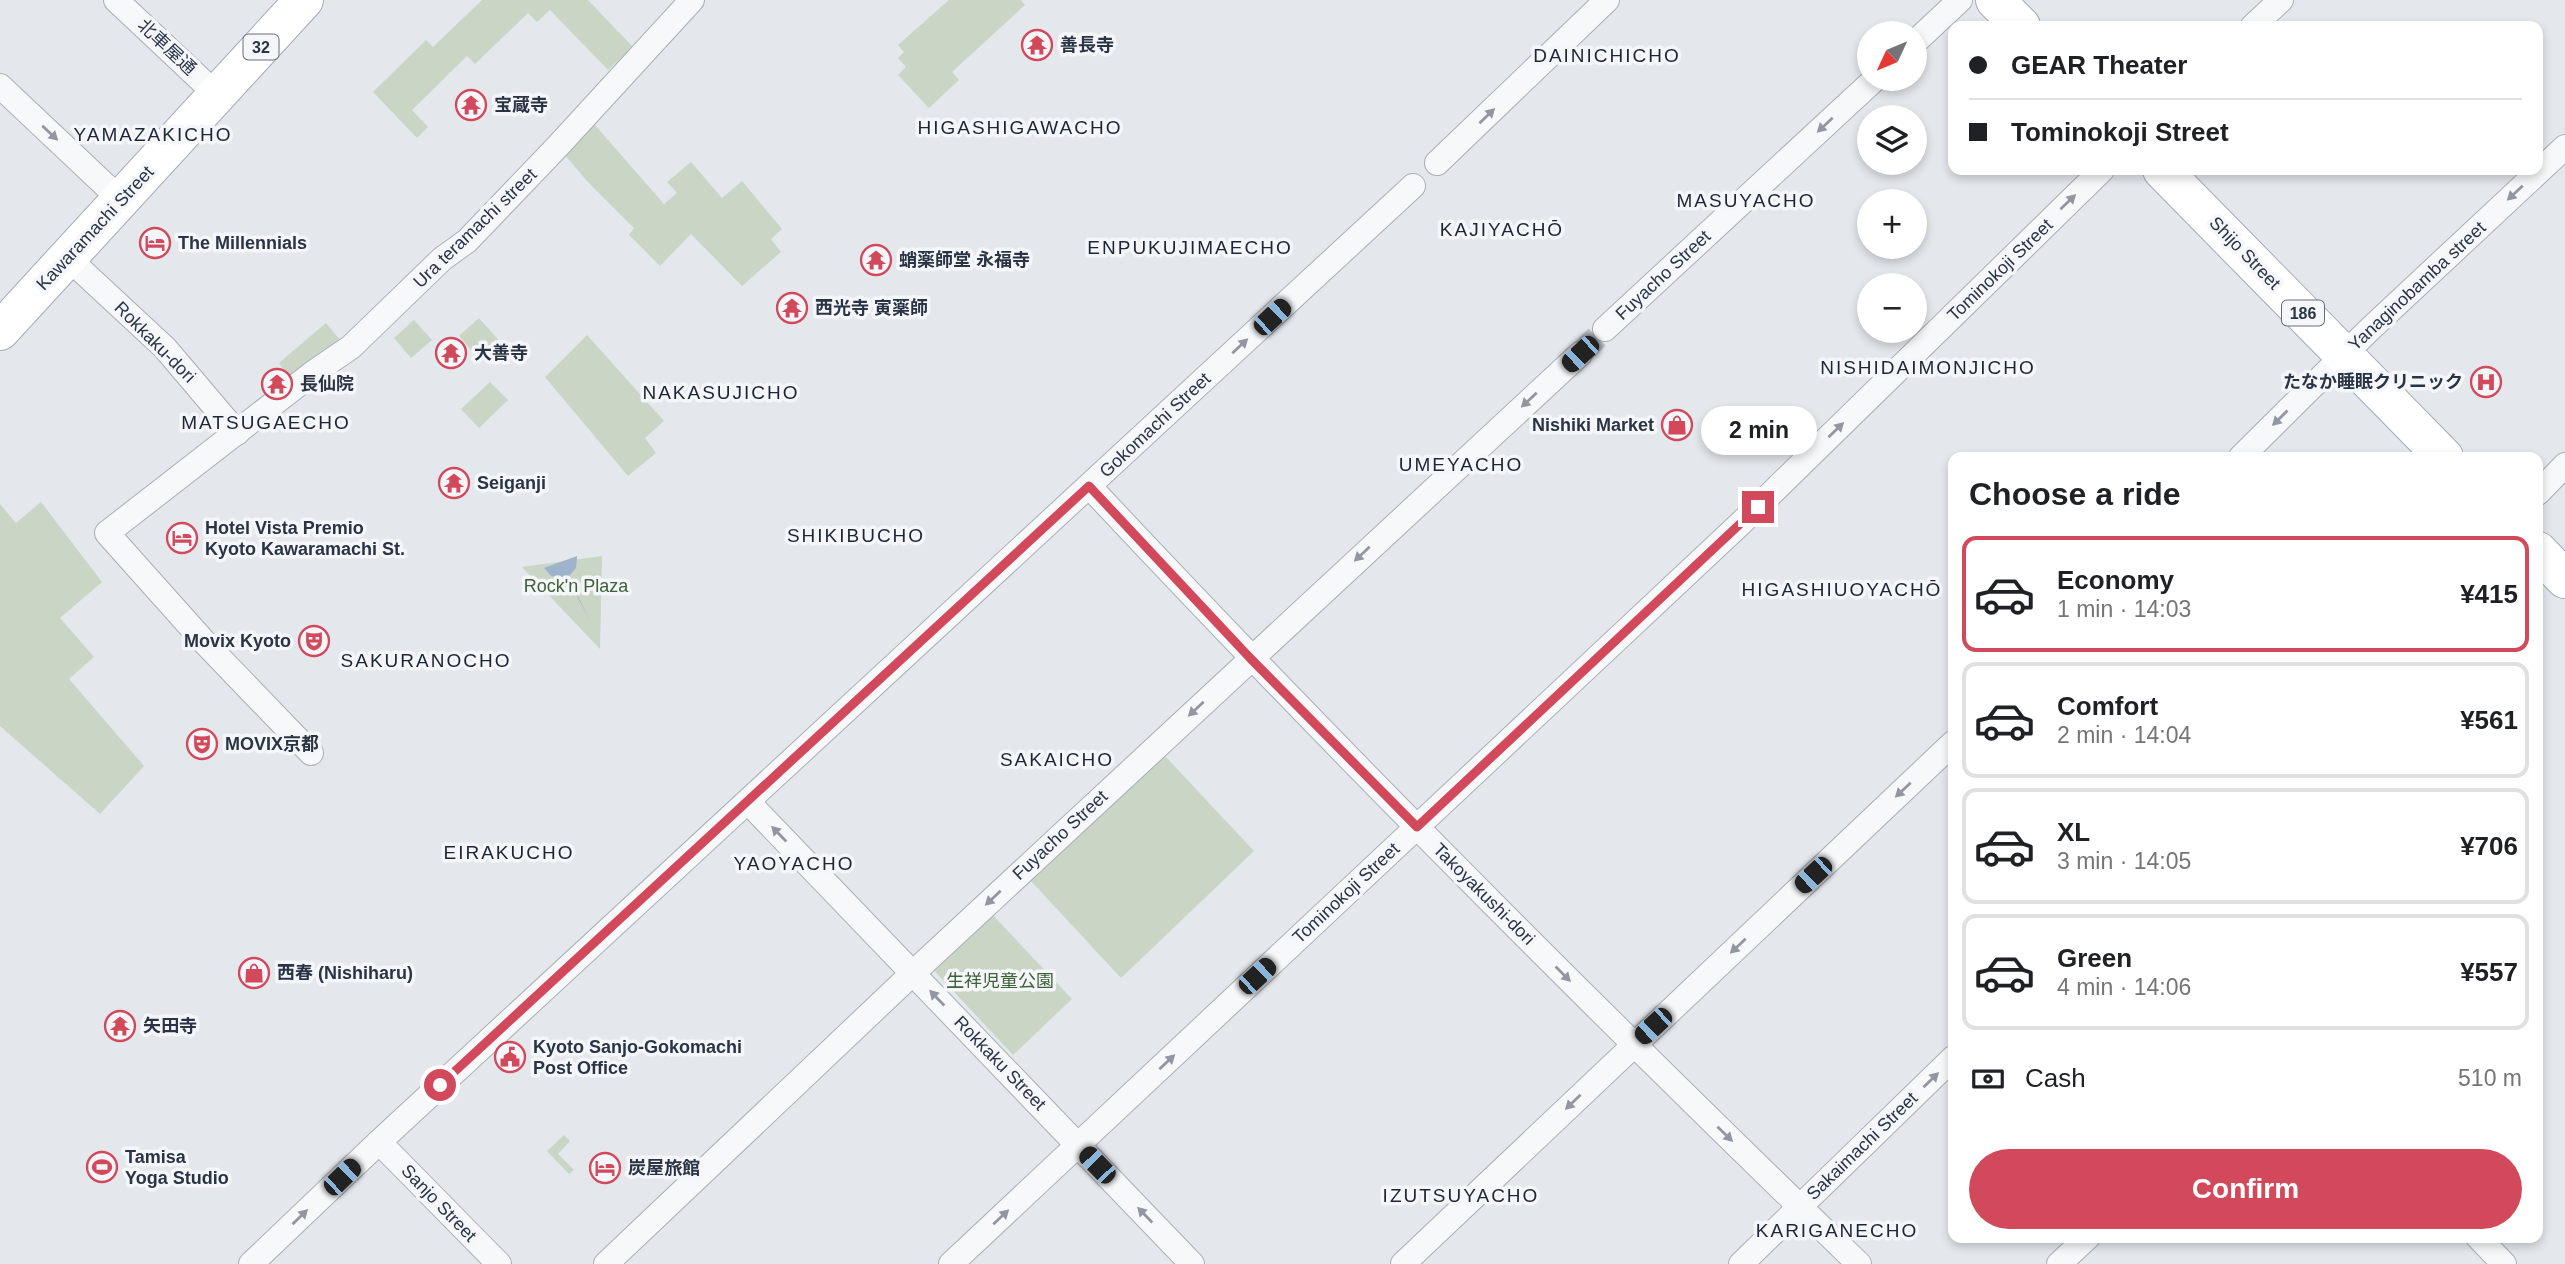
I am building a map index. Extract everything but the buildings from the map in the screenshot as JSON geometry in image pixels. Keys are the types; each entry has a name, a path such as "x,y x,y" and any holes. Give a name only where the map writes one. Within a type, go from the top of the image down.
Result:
{"main road":[{"name":"Kawaramachi Street","path":"0,331 304,0"},
{"path":"1995,0 2016,21"},
{"name":"Shijo Street","path":"2167,175 2440,452"},
{"path":"2543,556 2565,579"}],"street":[{"name":"北車屋通","path":"116,0 217,94"},
{"name":"Ura teramachi street","path":"311,753 207,645 107,533 313,373 351,347 442,259 467,241 692,0"},
{"path":"1437,163 1607,0"},
{"path":"1927,31 1961,0"},
{"path":"2258,21 2281,0"},
{"path":"0,86 121,200"},
{"name":"Fuyacho Street","path":"1605,329 1862,91"},
{"name":"Yanaginobamba street","path":"2543,168 2565,147"},
{"name":"Tominokoji Street","path":"951,1264 1741,523 2097,175"},
{"name":"Yanaginobamba street","path":"2246,452 2344,354 2535,175"},
{"name":"Gokomachi Street","path":"251,1264 379,1142 1413,186"},
{"name":"Rokkaku-dori","path":"68,258 165,348 237,433"},
{"name":"Fuyacho Street","path":"606,1264 913,972 1580,354"},
{"path":"2543,488 2565,465"},
{"name":"Takoyakushi-dori","path":"1089,486 1250,658 1417,827 1633,1045 1859,1264"},
{"path":"1403,1264 1948,748"},
{"name":"Rokkaku Street","path":"748,802 1192,1264"},
{"name":"Sakaimachi Street","path":"1741,1264 1948,1063"},
{"name":"Sanjo Street","path":"379,1142 499,1264"},
{"path":"2059,1264 2082,1243"},
{"path":"2484,1243 2504,1264"}],"green space":[{"path":"482,0 588,0 633,47 608,70 550,10 537,22 528,13 475,64 467,56 412,110 428,127 417,138 373,92 426,40 433,47"},
{"path":"949,0 1021,0 1025,5 952,72 959,80 929,108 898,75 906,67 898,58 904,52 898,45"},
{"path":"594,124 664,204 677,193 667,182 691,162 722,198 742,181 782,229 771,239 781,252 742,286 691,234 660,266 629,235 634,228 565,155"},
{"path":"479,318 502,344 482,362 459,336"},
{"path":"414,320 432,340 411,358 394,338"},
{"path":"326,323 341,341 289,385 279,373 283,369 279,363"},
{"path":"587,335 664,421 645,438 656,453 628,476 545,377"},
{"path":"490,382 508,400 479,428 461,409"},
{"path":"41,502 102,582 60,618 94,657 69,679 144,766 100,814 0,726 0,504 16,523"},
{"name":"Rock'n Plaza","path":"602,556 600,649 522,567"},
{"path":"1165,756 1254,851 1121,978 1031,881"},
{"name":"生祥児童公園","path":"986,908 1072,999 1013,1055 927,963"},
{"path":"564,1135 570,1141 558,1154 574,1170 569,1174 547,1151"}],"water":[{"path":"577,556 576,568 568,577 591,622 567,578 551,576 544,568"}],"tunnel":[{"path":"1580,354 1605,329"}],"place":[{"name":"善長寺","path":"1037,45"},
{"name":"宝蔵寺","path":"471,105"},
{"name":"The Millennials","path":"155,243"},
{"name":"蛸薬師堂 永福寺","path":"876,260"},
{"name":"西光寺 寅薬師","path":"792,308"},
{"name":"大善寺","path":"451,353"},
{"name":"たなか睡眠クリニック","path":"2486,382"},
{"name":"長仙院","path":"277,384"},
{"name":"Nishiki Market","path":"1677,425"},
{"name":"Seiganji","path":"454,483"},
{"name":"Hotel Vista Premio Kyoto Kawaramachi St.","path":"182,538"},
{"name":"Movix Kyoto","path":"314,641"},
{"name":"MOVIX京都","path":"202,744"},
{"name":"西春 (Nishiharu)","path":"254,973"},
{"name":"矢田寺","path":"120,1026"},
{"name":"Kyoto Sanjo-Gokomachi Post Office","path":"510,1057"},
{"name":"Tamisa Yoga Studio","path":"102,1167"},
{"name":"炭屋旅館","path":"605,1168"}],"district":[{"name":"DAINICHICHO","path":"1607,55"},
{"name":"HIGASHIGAWACHO","path":"1020,127"},
{"name":"YAMAZAKICHO","path":"153,134"},
{"name":"MASUYACHO","path":"1746,200"},
{"name":"KAJIYACHŌ","path":"1502,229"},
{"name":"ENPUKUJIMAECHO","path":"1190,247"},
{"name":"NISHIDAIMONJICHO","path":"1928,367"},
{"name":"NAKASUJICHO","path":"721,392"},
{"name":"MATSUGAECHO","path":"266,422"},
{"name":"UMEYACHO","path":"1461,464"},
{"name":"SHIKIBUCHO","path":"856,535"},
{"name":"HIGASHIUOYACHŌ","path":"1842,589"},
{"name":"SAKURANOCHO","path":"426,660"},
{"name":"SAKAICHO","path":"1057,759"},
{"name":"EIRAKUCHO","path":"509,852"},
{"name":"YAOYACHO","path":"794,863"},
{"name":"IZUTSUYACHO","path":"1461,1195"},
{"name":"KARIGANECHO","path":"1837,1230"}],"route":[{"path":"440,1085 1089,486 1250,658 1417,827 1758,507"}]}
